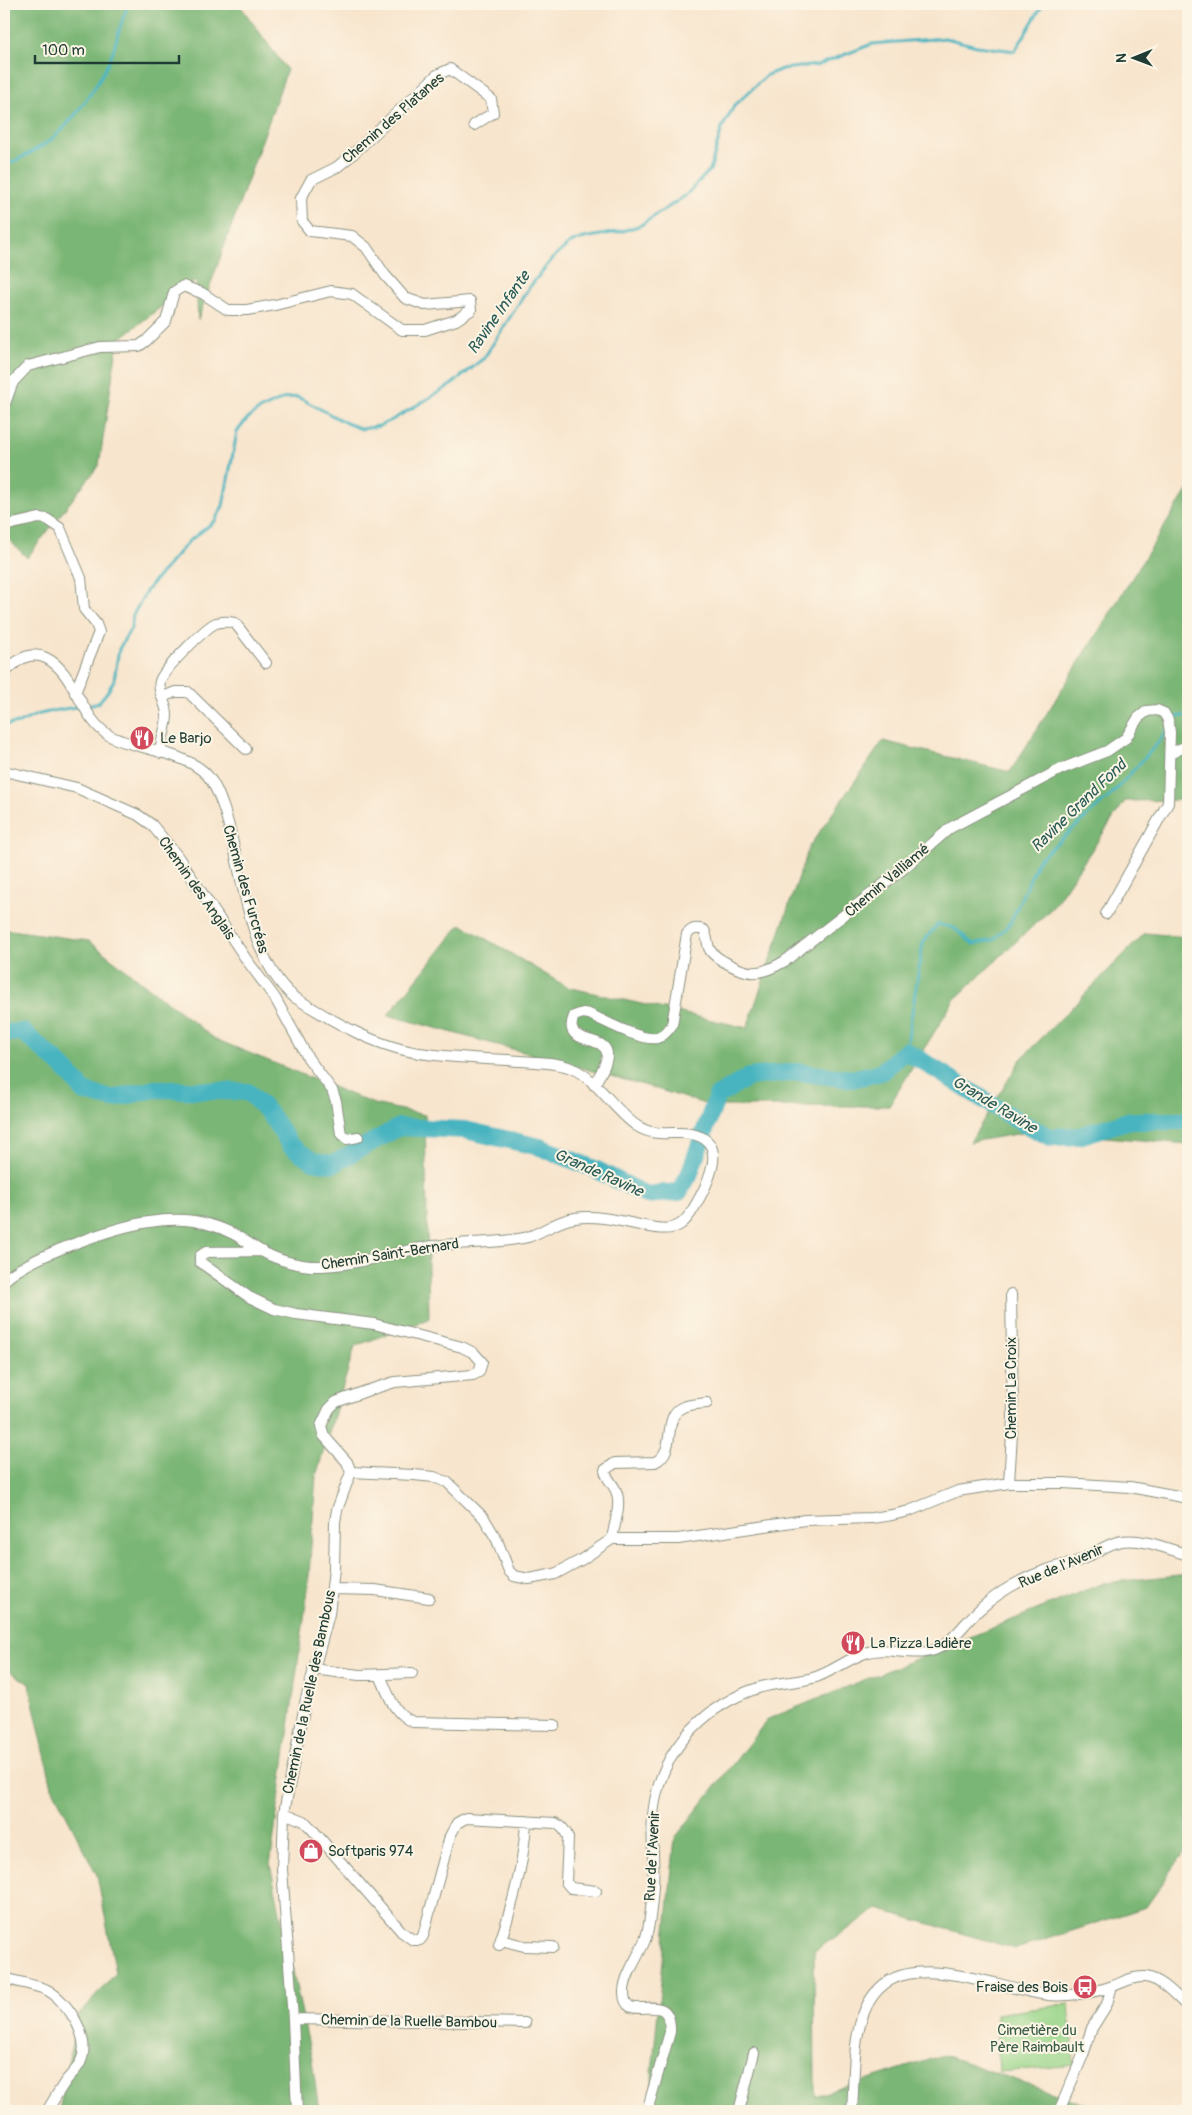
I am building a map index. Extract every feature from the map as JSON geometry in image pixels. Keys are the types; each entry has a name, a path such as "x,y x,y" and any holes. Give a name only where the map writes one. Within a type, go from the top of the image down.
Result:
{"street":[{"name":"Chemin des Platanes","path":"4,406 13,382 28,366 100,347 139,346 166,321 174,292 183,286 202,293 228,310 247,310 276,305 331,291 352,294 402,330 425,330 456,320 472,310 470,301 425,305 405,298 385,275 366,246 352,236 310,231 302,221 301,198 311,180 337,168 437,75 450,69 491,99 493,113 474,125"},
{"path":"4,526 32,518 39,518 47,519 60,528 82,582 84,609 96,624 99,632 75,693"},
{"path":"161,753 167,716 159,688 160,680 170,664 214,624 228,621 235,623 266,663"},
{"path":"4,674 19,659 25,656 44,657 53,662 62,672 75,693"},
{"path":"163,698 176,692 188,692 246,748"},
{"name":"Chemin des Furcréas","path":"75,693 97,725 109,736 185,761 207,774 215,786 230,829 259,942 272,973 282,987 294,997 387,1046 424,1054 557,1064 572,1068 584,1075 634,1124 649,1132 693,1134"},
{"name":"Chemin Valliamé","path":"594,1085 607,1060 607,1052 601,1045 577,1036 572,1029 571,1022 574,1016 589,1014 646,1037 658,1038 667,1032 672,1026 687,934 692,930 696,928 704,930 709,949 716,957 725,962 745,972 769,970 785,962 839,920 903,869 950,828 1061,768 1107,751 1126,738 1138,718 1147,711 1157,710 1164,713 1168,720 1170,732 1168,804 1106,914"},
{"path":"1170,754 1188,745"},
{"name":"Chemin des Anglais","path":"4,771 77,788 138,815 152,825 178,857 246,959 275,998 308,1058 332,1090 336,1101 341,1134 347,1139 358,1137"},
{"path":"246,959 256,958 259,942"},
{"name":"Chemin des Anglais","path":"246,959 272,973"},
{"name":"Chemin Saint-Bernard","path":"4,1281 28,1263 77,1243 149,1222 188,1221 211,1225 230,1232 279,1259 303,1266 323,1266 432,1246 526,1237 575,1218 612,1220 658,1228 676,1228 688,1220 707,1185 715,1159 713,1148 707,1140 693,1134"},
{"path":"262,1251 206,1252 200,1256 200,1262 249,1297 274,1309 296,1314 374,1324 408,1332 462,1347 474,1353 482,1362 479,1372 473,1375 395,1382 336,1402 329,1409 321,1426 324,1436 347,1462 351,1472 414,1475 447,1482 484,1518 497,1540 509,1571 520,1577 538,1578 555,1574 582,1560 612,1538 678,1539 806,1520 872,1518 909,1511 958,1491 1009,1482 1130,1487 1188,1498"},
{"name":"Chemin La Croix","path":"1009,1482 1013,1418 1011,1294"},
{"path":"612,1538 618,1497 606,1476 605,1470 615,1462 655,1462 661,1459 667,1450 671,1422 676,1412 683,1407 707,1403"},
{"name":"Chemin de la Ruelle des Bambous","path":"297,2111 293,2019 282,1869 284,1813 313,1669 329,1614 337,1510 351,1472"},
{"name":"Rue de l'Avenir","path":"647,2111 670,2032 670,2022 667,2013 661,2008 654,2006 632,2009 625,2000 625,1986 646,1938 653,1886 652,1823 656,1794 666,1766 682,1740 702,1718 730,1701 759,1688 800,1682 823,1674 868,1652 888,1650 912,1654 937,1649 946,1644 980,1609 1002,1592 1025,1579 1049,1569 1083,1560 1106,1546 1122,1541 1140,1542 1188,1555"},
{"path":"332,1589 375,1590 429,1598"},
{"path":"313,1669 332,1673 380,1675 412,1673"},
{"path":"380,1675 394,1708 402,1716 413,1722 555,1725"},
{"path":"284,1813 304,1820 402,1932 413,1940 420,1940 423,1936 450,1836 457,1823 466,1818 555,1823 560,1825 568,1838 566,1882 571,1888 596,1890"},
{"path":"526,1821 521,1868 508,1922 500,1942 553,1948"},
{"path":"852,2111 857,2043 863,2014 874,1993 894,1978 921,1971 945,1973 1044,1994 1063,1995 1112,1986 1135,1977 1147,1977 1158,1981 1188,2006"},
{"path":"4,1978 44,1989 60,1998 77,2024 82,2036 83,2050 80,2063 47,2111"},
{"path":"1059,2111 1083,2056 1092,2028 1107,2004 1112,1986"},
{"name":"Chemin de la Ruelle Bambou","path":"293,2019 525,2023"},
{"path":"739,2111 754,2053"}],"green space":[{"path":"4,4 239,4 287,70 198,320 196,280 118,340 99,465 27,558 4,535"},
{"path":"1188,489 1188,800 1125,801 1053,907 954,1000 889,1106 711,1106 647,1086 388,1015 461,924 567,987 747,1028 809,847 883,741 1010,772"},
{"path":"4,929 89,941 215,1039 374,1104 425,1115 429,1319 355,1346 316,1476 308,1589 270,1865 312,2060 319,2111 59,2111 77,2017 116,1973 97,1875 52,1787 29,1684 4,1667"},
{"path":"1145,933 1188,937 1188,1144 1034,1131 970,1142 1021,1059"},
{"path":"1188,1574 1188,1847 1146,1907 1016,1949 878,1909 814,1951 815,2096 944,2055 1105,2111 653,2111 652,2073 675,1838 768,1719 1103,1583"},
{"name":"Cimetière du Père Raimbault","path":"1069,2004 1074,2065 999,2072 996,2014"}],"waterway":[{"path":"4,167 47,142 61,131 77,113 92,92 109,61 129,4"},
{"name":"Ravine Infante","path":"4,725 19,723 36,715 53,711 98,703 108,691 114,680 119,649 131,628 133,615 147,590 189,541 215,521 223,506 237,432 247,419 259,410 285,398 298,397 346,423 362,429 379,426 392,420 451,385 484,358 528,289 553,258 570,243 641,225 685,196 710,170 722,128 734,106 767,75 782,69 818,65 872,44 945,38 977,46 1015,51 1043,4"},
{"name":"Ravine Grand Fond","path":"1172,723 1176,717 1188,715"},
{"name":"Ravine Grand Fond","path":"906,1051 923,942 938,924 954,928 973,944 993,940 1010,924 1038,860 1111,795 1157,744 1167,730"},
{"name":"Grande Ravine","path":"4,1033 23,1032 64,1068 85,1092 112,1099 155,1089 248,1092 269,1113 291,1146 313,1161 333,1164 399,1127 465,1130 540,1147 595,1169 646,1195 679,1192 689,1175 717,1096 749,1077 797,1072 852,1079 881,1072 906,1051 1018,1121 1050,1137 1079,1136 1127,1121 1188,1121"}],"place":[{"name":"Le Barjo","path":"142,738"},
{"name":"La Pizza Ladière","path":"853,1643"},
{"name":"Softparis 974","path":"311,1851"},
{"name":"Fraise des Bois","path":"1085,1987"}]}
